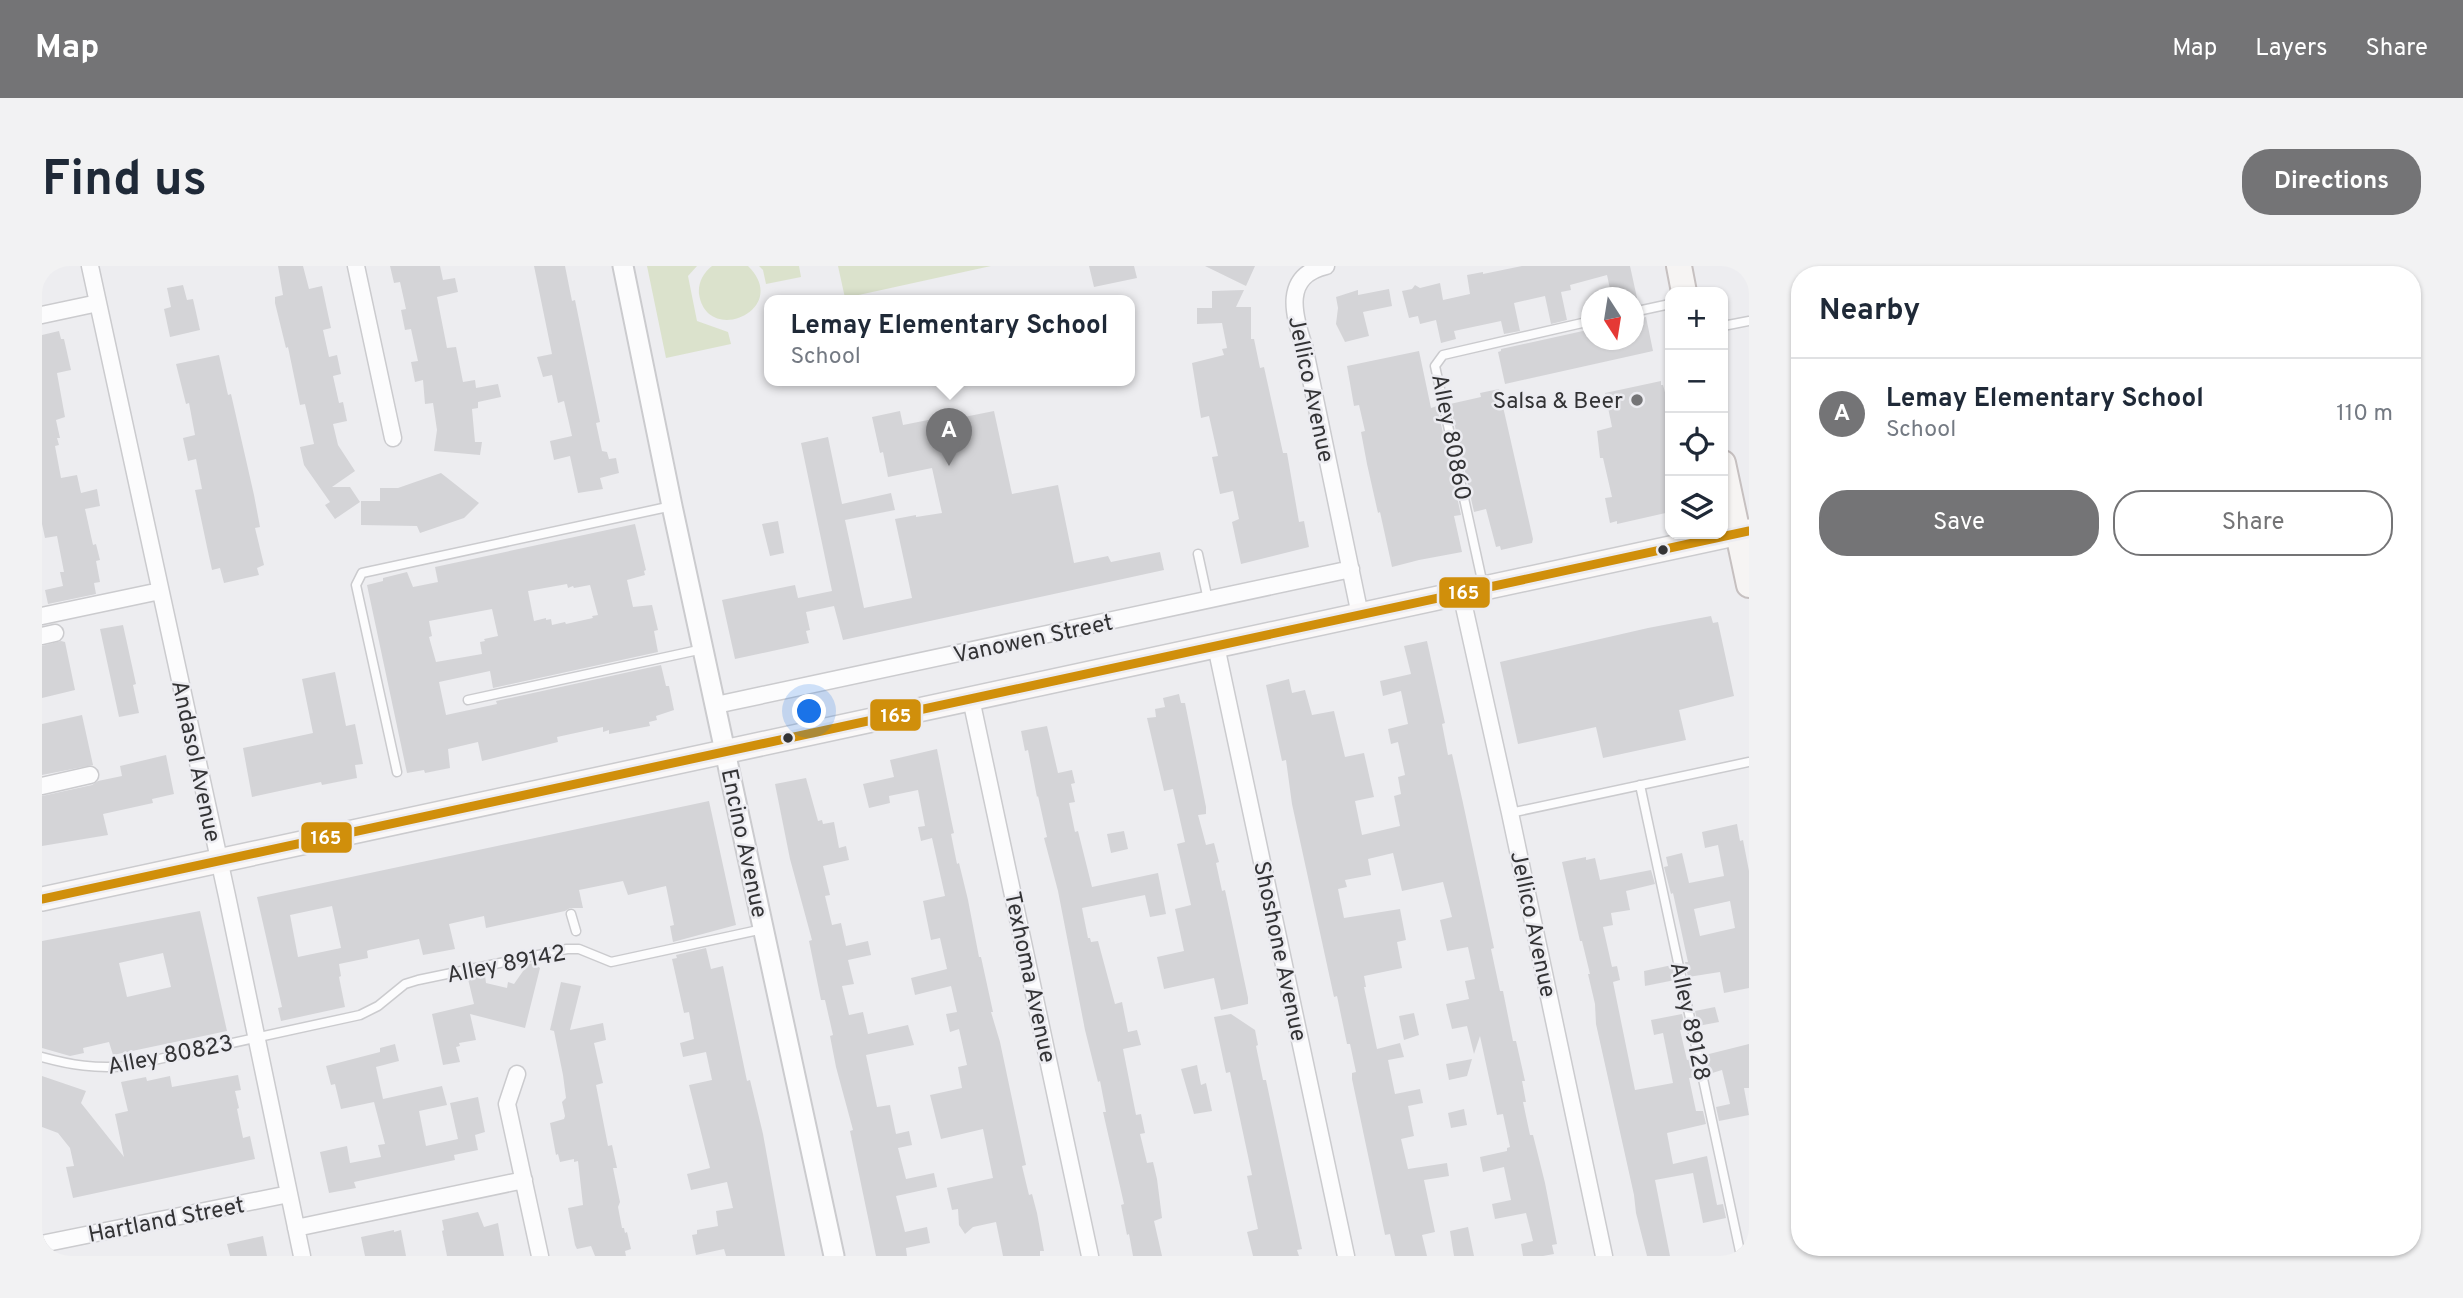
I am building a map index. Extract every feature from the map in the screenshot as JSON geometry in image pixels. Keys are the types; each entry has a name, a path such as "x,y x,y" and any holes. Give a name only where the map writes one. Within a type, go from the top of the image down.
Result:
{"main road":[{"path":"1679,266 1683,287"},
{"path":"1727,476 1744,532 1749,585"},
{"name":"Vanowen Street","path":"42,899 1744,532"}],"street":[{"name":"Andasol Avenue","path":"90,266 302,1256"},
{"path":"356,266 393,438"},
{"name":"Encino Avenue","path":"623,266 672,506 834,1256"},
{"name":"Jellico Avenue","path":"1326,266 1305,275 1297,286 1294,305 1360,615"},
{"path":"42,315 98,303"},
{"name":"Vanowen Street","path":"716,705 1351,569"},
{"path":"42,616 160,591"},
{"name":"Jellico Avenue","path":"1461,593 1604,1256"},
{"name":"Shoshone Avenue","path":"1216,646 1346,1256"},
{"name":"Texhoma Avenue","path":"971,699 1090,1256"},
{"path":"42,786 90,775"},
{"path":"517,1074 508,1104 540,1256"},
{"path":"296,1228 524,1180"},
{"name":"Hartland Street","path":"42,1243 289,1194"},
{"path":"42,1243 45,1256"}],"lane":[{"path":"1644,310 1665,305"},
{"path":"1728,325 1749,321"},
{"name":"Alley 80860","path":"1483,588 1435,366 1443,355 1581,323"},
{"path":"397,772 356,585 362,573 672,506"},
{"path":"1198,554 1208,600"},
{"path":"468,701 703,649"},
{"path":"1510,813 1749,762"},
{"name":"Alley 89128","path":"1640,785 1741,1256"},
{"path":"571,914 576,931"},
{"name":"Alley 89142","path":"256,1037 360,1015 405,985 479,967 567,949 579,949 611,962 763,929"},
{"name":"Alley 80823","path":"42,1058 76,1066 127,1066 256,1037"}],"green space":[{"path":"647,266 697,266 688,276 697,321 728,332 731,344 666,358"},
{"path":"712,266 748,266 759,282 760,296 754,308 743,316 730,320 716,318 705,310 699,286"},
{"path":"759,266 799,266 801,277 766,284 763,270"},
{"path":"838,266 991,266 859,295 844,295"}],"building":[{"path":"278,266 303,266 309,289 322,286 331,328 323,330 329,357 337,355 341,374 333,376 339,403 343,402 347,421 333,424 338,445 355,471 332,487 350,487 360,502 335,519 325,505 330,502 304,465 300,447 314,444 305,404 300,405 288,347 286,348 275,303 275,297 283,295"},
{"path":"390,266 440,266 443,280 455,278 458,292 437,297 447,348 456,347 463,382 475,380 476,388 498,384 501,397 478,402 478,408 472,409 475,442 482,442 480,455 434,451 437,430 433,403 425,404 423,380 415,382 411,362 418,361 411,329 405,330 401,310 406,309 400,282 394,283"},
{"path":"534,266 565,266 572,301 575,300 600,422 596,423 602,451 607,452 609,459 616,458 619,473 600,478 603,489 578,493 570,456 554,460 550,441 572,436 564,401 558,403 552,375 543,377 537,357 552,354"},
{"path":"1089,266 1134,266 1137,278 1094,287"},
{"path":"1205,266 1255,266 1246,286"},
{"path":"1522,266 1630,266 1635,287 1610,287 1607,275 1570,285 1571,290 1561,292 1567,320 1551,324 1545,296 1514,303 1520,331 1504,334 1501,321 1454,331 1456,339 1441,343 1436,320 1420,324 1418,316 1409,318 1402,291 1412,289 1415,285 1420,288 1440,283 1443,300 1470,294 1467,275"},
{"path":"183,285 187,300 193,299 200,330 170,337 164,309 171,307 167,288"},
{"path":"1389,289 1392,306 1363,312 1369,336 1345,342 1336,324 1336,297 1358,290 1358,295"},
{"path":"1244,290 1236,307 1251,307 1251,339 1254,339 1260,368 1264,367 1283,453 1287,453 1299,522 1304,521 1309,547 1241,564 1232,522 1239,519 1233,491 1220,494 1212,457 1218,456 1209,416 1201,418 1192,363 1224,355 1222,349 1227,348 1222,323 1197,324 1197,308 1212,308 1212,291"},
{"path":"1644,318 1653,351 1505,384 1498,352 1501,349 1581,331 1581,350 1644,350"},
{"path":"59,331 61,339 64,339 71,370 57,373 65,417 56,420 60,438 57,438 59,445 55,446 61,478 77,475 81,493 97,489 100,506 85,509 93,545 96,544 100,560 96,561 100,582 94,583 96,594 48,604 45,590 63,586 60,572 64,572 57,536 45,538 42,524 42,335"},
{"path":"1419,351 1431,408 1437,406 1461,515 1454,516 1462,552 1392,567 1367,464 1361,432 1365,431 1359,405 1354,406 1347,366"},
{"path":"219,355 228,395 231,394 254,495 260,527 255,528 264,565 257,568 259,575 224,583 220,568 212,570 195,490 202,489 196,459 188,461 183,438 195,435 189,403 186,404 176,364"},
{"path":"1661,381 1663,385 1665,513 1617,524 1617,521 1610,523 1605,498 1612,497 1603,458 1600,458 1597,431 1612,427 1605,393"},
{"path":"1499,389 1533,539 1532,543 1501,550 1500,546 1496,547 1486,509 1474,512 1450,404 1481,397 1480,393"},
{"path":"900,411 903,425 994,411 1012,494 1058,485 1074,563 1108,556 1111,562 1160,552 1164,570 843,640 834,606 806,612 810,630 806,631 809,643 735,659 722,600 795,585 798,598 832,591 801,443 828,437 842,504 891,493 895,510 845,520 864,608 912,598 895,519 942,513 932,468 888,477 872,417"},
{"path":"441,473 479,503 464,518 420,533 417,526 361,525 361,501 380,501 380,488 398,488"},
{"path":"778,521 784,553 770,556 762,524"},
{"path":"635,524 646,570 645,575 627,580 633,607 652,605 658,630 654,631 658,652 493,688 490,671 439,682 446,715 497,704 496,701 661,665 674,710 656,716 657,720 649,722 650,726 609,734 609,730 603,732 603,727 557,737 558,742 482,761 478,742 448,749 450,768 407,773 367,585 407,572 413,587 438,582 435,567","holes":["567,584 568,588 590,585 598,615 566,624 552,625 551,619 546,618 534,621 528,591","492,609 498,636 480,642 482,654 436,662 429,637 432,636 429,621"]},
{"path":"1711,616 1713,623 1718,622 1734,696 1679,710 1686,740 1603,758 1596,727 1518,744 1500,662"},
{"path":"123,625 136,684 133,685 139,713 119,717 100,629"},
{"path":"1427,641 1445,723 1442,724 1448,755 1452,754 1494,948 1491,949 1500,991 1503,991 1513,1041 1516,1041 1525,1081 1522,1081 1526,1102 1523,1102 1545,1183 1557,1244 1552,1245 1554,1254 1523,1256 1521,1244 1533,1241 1526,1213 1495,1219 1492,1204 1511,1200 1504,1167 1483,1172 1480,1157 1507,1151 1510,1147 1503,1114 1497,1115 1480,1036 1474,1054 1467,1026 1452,1029 1446,1004 1469,999 1465,981 1475,979 1468,947 1447,951 1440,920 1452,917 1443,882 1402,891 1393,853 1368,859 1371,875 1345,880 1347,887 1338,889 1344,918 1400,909 1406,940 1397,942 1402,968 1364,976 1364,987 1377,1049 1400,1043 1404,1057 1388,1060 1395,1094 1420,1089 1423,1103 1408,1106 1414,1136 1401,1139 1408,1169 1447,1163 1449,1176 1424,1180 1435,1232 1422,1235 1427,1256 1395,1256 1390,1234 1385,1235 1352,1079 1352,1073 1356,1072 1350,1044 1347,1044 1337,996 1334,997 1292,804 1286,760 1282,761 1266,685 1289,679 1292,693 1305,690 1312,715 1334,711 1345,757 1364,753 1374,797 1355,801 1362,835 1400,826 1394,796 1401,794 1398,777 1405,775 1398,742 1391,744 1388,729 1408,724 1401,691 1383,696 1380,681 1411,674 1404,646"},
{"path":"65,642 75,690 42,698 42,646"},
{"path":"335,672 346,726 355,724 363,764 355,765 357,778 322,785 321,782 252,797 243,748 313,733 302,679"},
{"path":"1179,694 1181,703 1185,703 1206,807 1206,814 1198,815 1206,845 1214,843 1222,891 1225,890 1248,998 1248,1004 1221,1010 1214,978 1164,989 1157,957 1184,951 1175,909 1191,905 1177,844 1185,842 1173,789 1164,791 1147,718 1156,717 1155,709 1165,707 1163,698"},
{"path":"82,715 93,765 42,775 42,724"},
{"path":"1047,726 1058,773 1072,770 1075,783 1071,784 1075,802 1069,803 1092,887 1158,873 1166,914 1150,917 1145,895 1082,908 1088,938 1091,942 1098,941 1115,1004 1122,1002 1128,1032 1137,1030 1141,1045 1123,1049 1136,1115 1141,1114 1145,1133 1140,1134 1147,1163 1153,1162 1157,1179 1162,1218 1154,1221 1162,1256 1133,1256 1129,1234 1127,1235 1121,1205 1124,1204 1103,1112 1106,1112 1100,1081 1098,1082 1085,1030 1058,891 1044,838 1047,837 1028,750 1025,751 1021,731"},
{"path":"937,749 954,833 951,834 957,864 959,863 968,900 1026,1165 1022,1166 1029,1195 1032,1194 1037,1213 1044,1251 1040,1251 1040,1256 1003,1256 996,1222 973,1227 965,1234 959,1225 958,1209 952,1210 947,1188 993,1178 983,1129 941,1139 930,1095 962,1088 958,1067 967,1065 959,1029 950,1032 946,1014 957,1012 951,986 915,995 911,978 947,969 940,938 931,940 923,901 945,896 932,838 921,841 918,827 925,826 918,790 889,796 890,803 869,808 863,784 894,777 890,760"},
{"path":"166,755 174,794 152,799 153,803 103,814 108,835 42,846 42,796 122,776 120,766"},
{"path":"806,778 818,821 822,820 823,824 834,822 839,848 846,846 849,860 823,866 830,895 825,896 832,925 841,923 846,946 868,941 871,955 848,960 854,984 842,986 849,1015 863,1012 868,1034 908,1025 914,1045 866,1055 877,1107 890,1105 896,1134 909,1131 912,1145 898,1148 906,1179 934,1173 937,1187 896,1196 905,1232 927,1227 930,1243 906,1248 907,1256 876,1256 850,1131 853,1130 836,1067 830,1036 833,1035 825,1000 821,1000 809,941 812,940 790,859 775,784"},
{"path":"709,801 736,925 673,942 670,926 674,925 666,886 628,895 623,881 579,890 583,908 570,908 486,928 484,916 449,924 455,949 423,955 419,939 369,950 368,958 339,964 345,1007 281,1021 278,1008 282,1007 257,897","holes":["332,906 341,948 298,957 290,915"]},
{"path":"1737,824 1740,841 1743,840 1749,871 1749,988 1724,993 1720,972 1688,977 1685,962 1688,962 1673,893 1671,894 1664,867 1668,866 1666,857 1682,853 1689,883 1724,876 1718,845 1705,848 1702,832","holes":["1730,901 1735,928 1700,936 1694,909"]},
{"path":"1124,831 1128,849 1111,853 1107,834"},
{"path":"1586,857 1586,860 1595,858 1600,880 1651,870 1655,884 1626,891 1630,910 1611,913 1613,925 1603,927 1612,967 1617,966 1620,980 1613,982 1635,1090 1673,1083 1663,1033 1654,1035 1651,1020 1682,1014 1686,1029 1680,1030 1687,1060 1692,1059 1696,1077 1689,1078 1696,1111 1703,1111 1706,1124 1667,1133 1673,1164 1707,1156 1717,1205 1723,1204 1726,1218 1703,1223 1693,1173 1655,1180 1670,1256 1647,1256 1596,1024 1590,974 1562,862"},
{"path":"200,911 227,1031 113,1055 109,1042 83,1048 84,1053 70,1056 42,1048 42,941","holes":["163,953 171,987 127,997 119,963"]},
{"path":"706,948 711,969 723,966 747,1081 750,1080 763,1134 785,1256 726,1256 724,1249 696,1255 692,1235 697,1234 697,1230 718,1226 716,1211 733,1208 727,1182 691,1190 687,1174 710,1168 689,1085 712,1080 706,1052 683,1057 680,1043 694,1039 689,1012 684,1013 672,959 677,958 676,955"},
{"path":"534,963 540,968 525,1028 470,1014 476,1040 459,1043 460,1046 456,1047 460,1062 443,1065 432,1014 474,1004 468,979 485,975 486,983 507,988 508,982 514,984 528,964"},
{"path":"1672,965 1675,980 1645,986 1644,971"},
{"path":"561,982 581,986 570,1030 603,1023 606,1040 594,1043 603,1083 596,1085 608,1146 612,1145 617,1168 613,1168 620,1202 618,1207 622,1228 627,1232 631,1249 625,1251 626,1256 595,1256 591,1246 577,1249 575,1245 568,1208 583,1205 578,1161 574,1162 574,1159 560,1162 558,1154 556,1155 550,1123 564,1119 565,1116 562,1102 566,1098 563,1075 554,1031 550,1030"},
{"path":"1715,1007 1719,1022 1698,1026 1695,1011"},
{"path":"1414,1013 1419,1035 1404,1040 1399,1016"},
{"path":"1231,1014 1255,1030 1263,1080 1266,1080 1302,1249 1297,1250 1299,1256 1253,1256 1247,1232 1258,1229 1247,1176 1252,1175 1230,1072 1226,1073 1214,1017"},
{"path":"395,1044 399,1061 376,1067 383,1099 442,1086 447,1105 419,1111 426,1146 458,1139 450,1103 478,1097 485,1132 475,1135 478,1150 454,1155 455,1160 354,1182 356,1188 329,1193 320,1152 347,1146 350,1163 381,1157 378,1145 385,1144 374,1102 341,1109 335,1084 331,1085 326,1066 380,1052 380,1048"},
{"path":"1749,1044 1749,1088 1744,1088 1749,1115 1719,1121 1716,1107 1730,1104 1722,1070 1709,1074 1705,1055"},
{"path":"1472,1059 1467,1076 1449,1080 1446,1064"},
{"path":"1197,1065 1201,1085 1206,1083 1212,1111 1194,1114 1181,1069"},
{"path":"238,1075 241,1090 235,1091 237,1109 243,1138 250,1136 255,1159 73,1198 66,1167 74,1166 70,1148 58,1133 42,1127 42,1076 86,1091 81,1103 124,1157 115,1114 128,1111 121,1082 146,1077 147,1081 170,1076 172,1087"},
{"path":"1464,1109 1467,1125 1451,1128 1448,1113"},
{"path":"478,1212 484,1227 498,1223 504,1256 447,1256 442,1220"},
{"path":"1468,1227 1474,1256 1454,1256 1450,1231"},
{"path":"401,1230 406,1256 365,1256 361,1237"},
{"path":"263,1236 267,1256 230,1256 227,1244"}],"transit line":[{"name":"165","path":"42,899 1749,531"}],"place":[{"name":"Salsa & Beer","path":"1637,400"},
{"name":"Lemay Elementary School","path":"949,466"}]}
